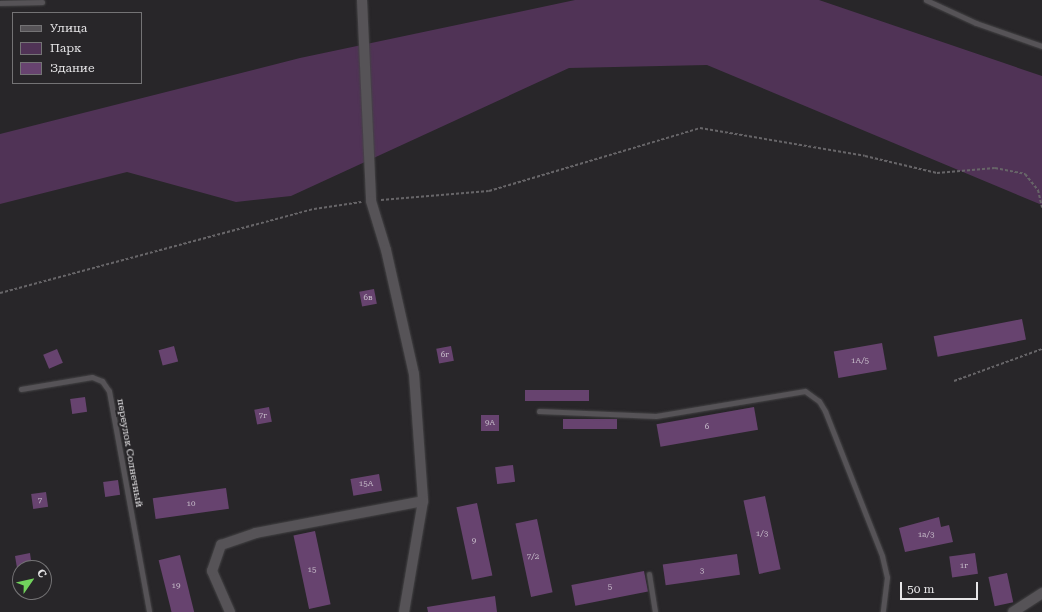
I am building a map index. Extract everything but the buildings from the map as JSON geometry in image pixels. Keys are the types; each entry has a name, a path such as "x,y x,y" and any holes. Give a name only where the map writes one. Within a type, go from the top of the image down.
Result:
{"street":[{"path":"362,0 371,201 386,250 414,374 423,501 404,612"},
{"path":"230,612 212,571 221,545 256,533 423,501"},
{"path":"1013,612 1042,593"}],"lane":[{"path":"926,0 976,23 1042,46"},
{"path":"0,3 42,2"},
{"name":"переулок Солнечный","path":"21,389 92,377 102,381 110,391 149,612"},
{"path":"540,411 656,416 805,391 819,401 825,411 882,556 887,577 883,612"},
{"path":"649,574 655,612"}],"path":[{"path":"0,293 314,209 371,201 489,191 700,128 865,156 937,173 996,168 1025,174 1038,190 1042,208"},
{"path":"954,381 1042,349"}],"green space":[{"path":"575,0 819,0 1042,76 1042,205 707,65 569,68 291,196 236,202 127,172 0,204 0,134 300,58"}]}
